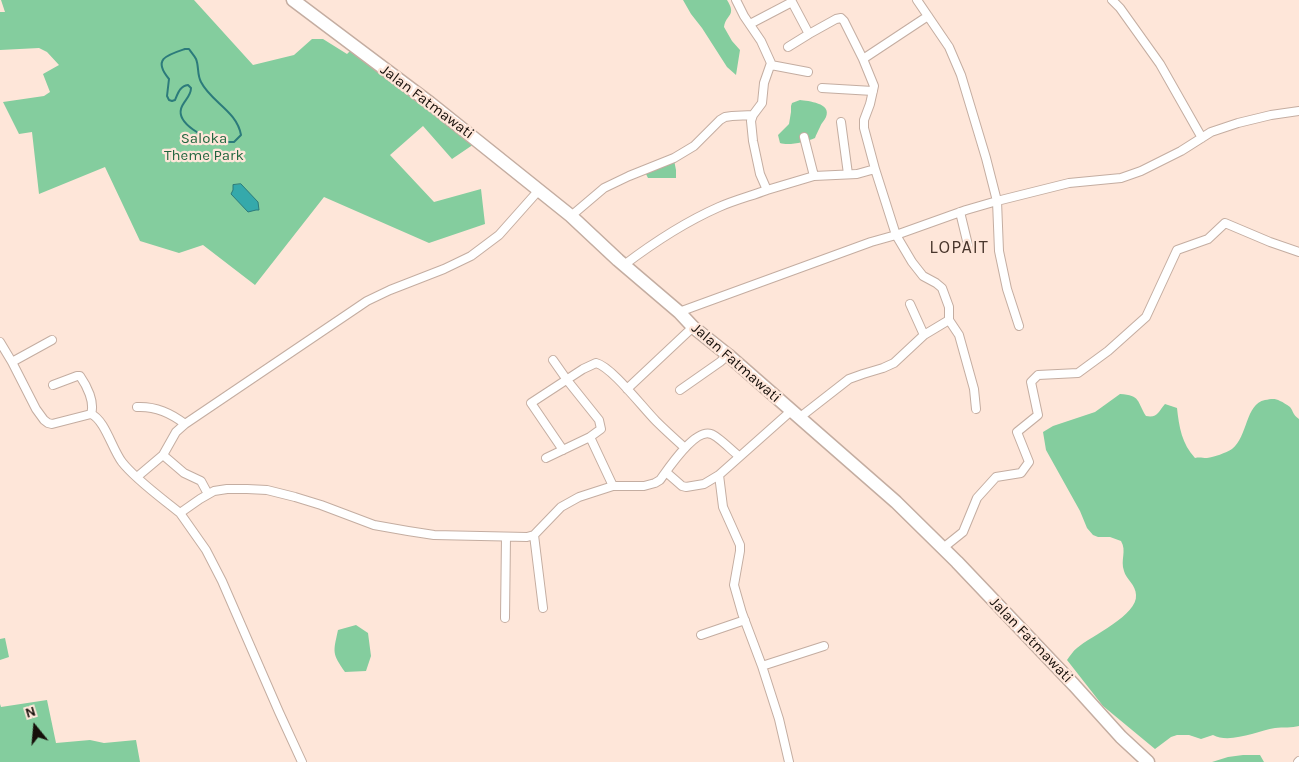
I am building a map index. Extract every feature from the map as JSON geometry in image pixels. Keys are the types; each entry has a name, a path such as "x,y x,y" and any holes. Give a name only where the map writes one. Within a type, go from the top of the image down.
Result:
{"highway":[{"name":"Jalan Fatmawati","path":"292,0 437,109 571,216 679,312 693,327 728,355 896,502 943,548 1074,685 1121,738 1148,762"}],"street":[{"path":"736,0 764,47 771,64 762,91 762,103 751,121 760,174 767,190"},
{"path":"917,0 949,47 956,61 986,158 997,201 1000,256 1007,289 1019,326"},
{"path":"1112,0 1120,8 1160,64 1202,138"},
{"path":"750,24 792,1 809,34"},
{"path":"863,59 928,16"},
{"path":"788,47 836,19 841,18 844,21 874,86 874,92 864,120 864,128 896,235 923,276 942,288 949,307 949,320 959,335 974,389 976,409"},
{"path":"771,64 808,72"},
{"path":"822,88 874,92"},
{"path":"679,312 870,242 896,235 960,212 1069,183 1121,178 1141,171 1181,151 1211,132 1271,115 1299,111"},
{"path":"571,216 604,188 674,158 694,146 725,117 754,115"},
{"path":"840,122 848,174"},
{"path":"804,137 814,176"},
{"path":"624,265 647,247 683,225 717,208 814,176 848,174 875,169"},
{"path":"137,477 164,455 176,432 185,424 367,301 471,256 499,235 539,190"},
{"path":"960,212 968,245"},
{"path":"943,548 963,532 977,498 996,477 1021,473 1029,462 1017,432 1038,415 1031,382 1038,375 1078,373 1146,317 1177,250 1208,240 1225,223 1299,252"},
{"path":"910,304 924,335"},
{"path":"666,472 682,486 704,484 719,475 739,456 795,414 849,379 894,363 924,335 949,320"},
{"path":"628,389 693,327"},
{"path":"12,362 52,340"},
{"path":"0,342 36,409 44,420 48,423 56,424 91,414 96,416 122,462 180,513 206,550 222,581 302,762"},
{"path":"680,390 728,355"},
{"path":"546,458 590,437 601,429 600,422 553,360"},
{"path":"563,450 531,403 583,369 596,363 603,365 628,389 654,420 684,448"},
{"path":"53,384 80,376 92,402 93,409 91,414"},
{"path":"138,407 153,407 176,417 185,424"},
{"path":"180,513 214,491 226,489 267,490 321,505 374,525 434,536 526,537 534,535 554,513 579,497 613,486 649,485 660,480 684,448 703,434 712,434 739,456"},
{"path":"590,437 613,486"},
{"path":"164,455 184,473 201,481 208,494"},
{"path":"719,475 723,507 740,545 734,585 779,720 789,762"},
{"path":"534,535 543,608"},
{"path":"505,618 506,537"},
{"path":"700,635 745,620"},
{"path":"762,666 824,646"}],"green space":[{"name":"Saloka Theme Park","path":"1,0 194,0 253,65 294,55 312,39 323,39 347,54 352,49 477,142 452,159 423,126 390,155 434,202 481,189 485,224 429,243 324,197 255,285 203,245 179,253 140,241 105,167 39,194 32,132 19,134 3,102 44,96 50,92 43,74 59,65 47,52 39,48 0,50 0,12 5,12"},
{"path":"683,0 727,0 731,12 724,27 740,50 736,75 727,67"},
{"path":"800,100 823,106 827,112 825,118 815,138 797,143 780,143 778,135 789,124 792,103"},
{"path":"673,155 676,178 648,178 643,168"},
{"path":"1120,394 1132,396 1138,400 1146,416 1155,415 1165,404 1177,408 1182,435 1187,447 1195,458 1213,457 1232,449 1241,437 1254,408 1258,403 1265,400 1275,399 1282,402 1290,407 1299,419 1299,726 1275,728 1235,738 1213,735 1201,739 1189,735 1177,735 1171,737 1155,749 1103,706 1067,660 1077,648 1130,610 1135,603 1136,591 1124,571 1123,545 1121,541 1110,537 1098,537 1093,535 1087,528 1080,511 1046,450 1043,432 1053,426 1095,412"},
{"path":"356,625 368,633 371,656 366,671 345,672 335,652 338,630"},
{"path":"5,638 9,657 0,660 0,639"},
{"path":"47,700 56,743 90,740 104,743 136,740 140,762 0,762 0,704 1,707"},
{"path":"1260,755 1264,762 1212,762 1228,757"}],"water":[{"path":"241,184 258,202 259,210 248,212 231,194 233,185"}],"waterway":[{"path":"185,49 189,49 196,59 198,73 205,89 229,113 239,127 241,135 234,142 217,141 206,137 187,125 181,115 181,109 191,91 188,85 181,88 175,100 169,100 167,96 169,79 164,72 162,62 173,53 185,49"}],"district":[{"name":"LOPAIT","path":"959,248"}]}
